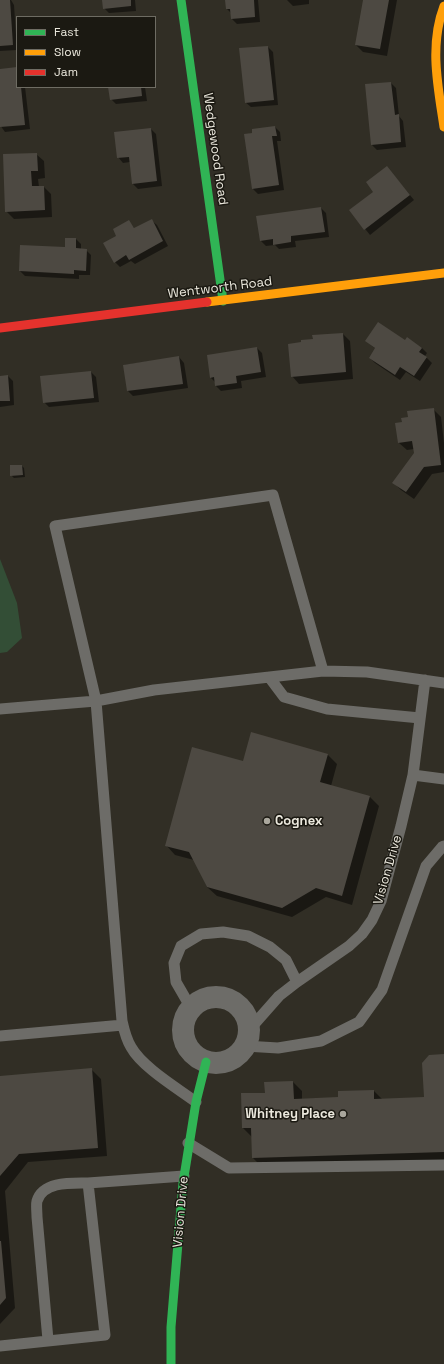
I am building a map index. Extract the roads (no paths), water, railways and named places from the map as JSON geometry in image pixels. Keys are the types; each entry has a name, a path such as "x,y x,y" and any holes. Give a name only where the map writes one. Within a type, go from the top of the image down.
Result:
{"street":[{"name":"Wedgewood Road","path":"181,0 222,301"},
{"path":"444,6 438,27 436,46 436,65 444,127"},
{"name":"Wentworth Road","path":"0,328 444,273"},
{"path":"206,1062 196,1057 188,1049 184,1039 183,1028 185,1017 191,1008 200,1001 211,998 222,998 233,1002 241,1009 247,1018 247,1038"},
{"name":"Vision Drive","path":"171,1364 171,1327 184,1176 188,1143 196,1102 206,1062 217,1064 227,1062 236,1057 247,1038"}],"lane":[{"path":"196,1102 155,1073 144,1062 132,1049 126,1037 123,1025 96,701 56,526 273,495 323,671"},
{"path":"0,709 96,701 154,690 323,671 367,672 444,683"},
{"path":"269,677 284,697 326,709 420,718"},
{"name":"Vision Drive","path":"247,1038 279,996 349,946 362,934 372,920 381,901 413,775 425,680"},
{"path":"413,775 444,779"},
{"path":"247,1038 278,1048 321,1042 359,1022 382,990 426,866 444,846"},
{"path":"191,1008 176,982 174,963 181,946 201,934 223,932 248,936 270,947 286,960 297,982"},
{"path":"0,1036 123,1025"},
{"path":"188,1143 229,1168 444,1165"},
{"path":"48,1340 37,1216 37,1201 44,1191 60,1184 184,1176"},
{"path":"0,1346 105,1335 88,1183"}],"place":[{"name":"Cognex","path":"267,821"},
{"name":"Whitney Place","path":"343,1114"}]}
